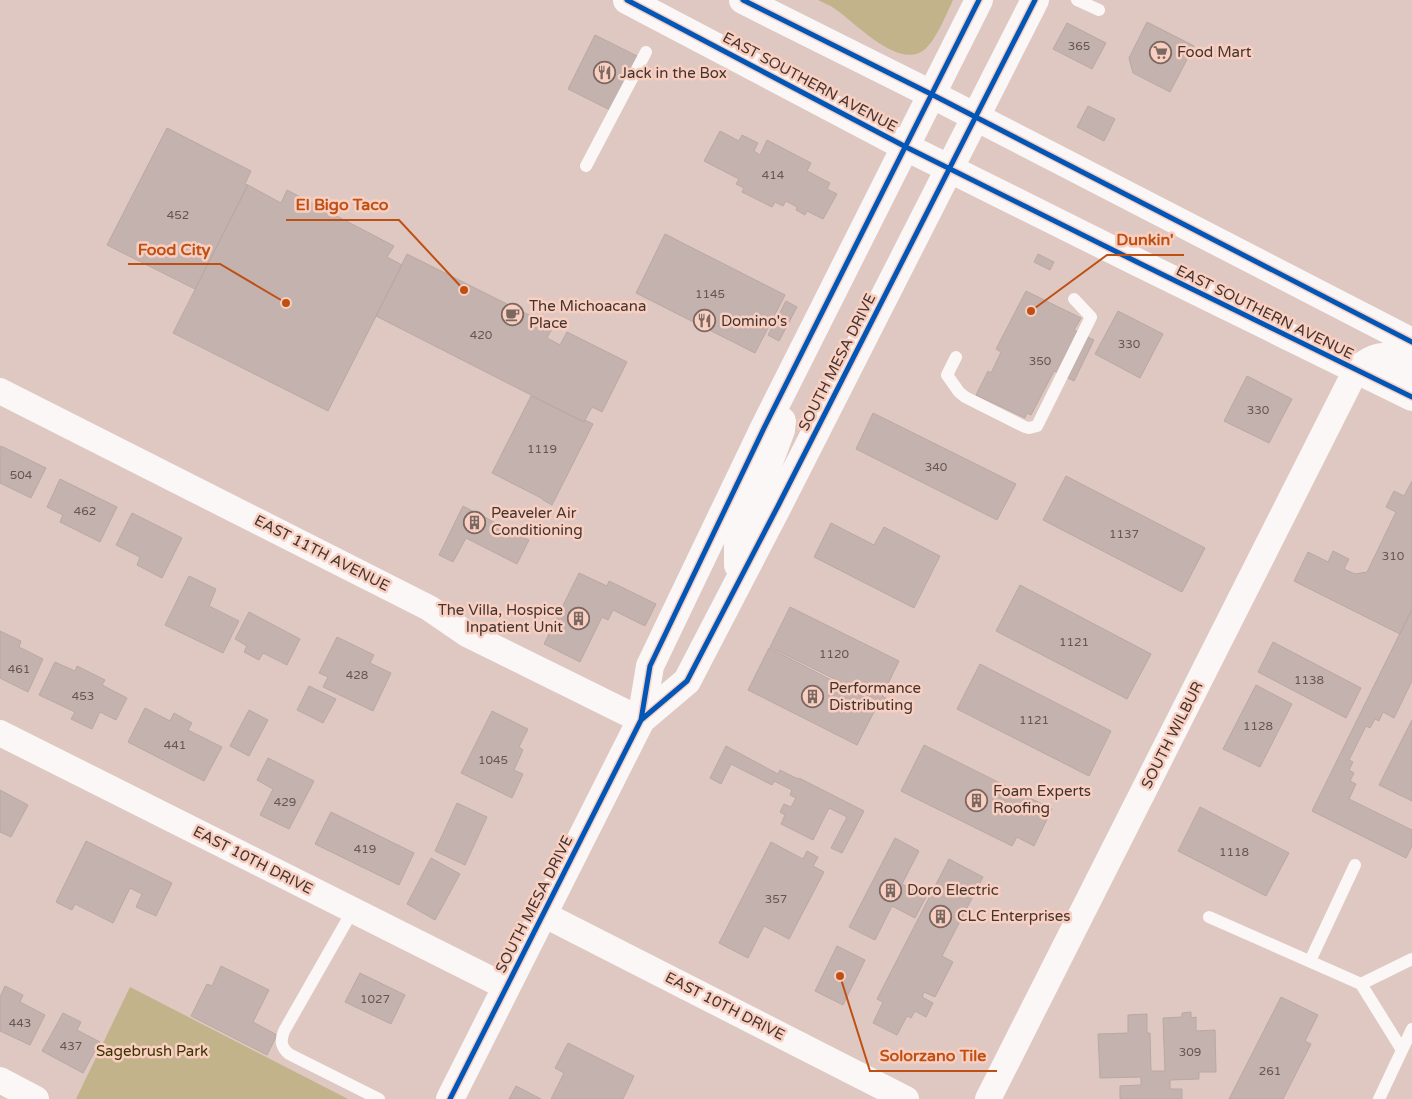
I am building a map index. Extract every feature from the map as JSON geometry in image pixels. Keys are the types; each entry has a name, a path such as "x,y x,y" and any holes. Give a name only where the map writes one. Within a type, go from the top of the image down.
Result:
{"main road":[{"name":"EAST SOUTHERN AVENUE","path":"627,0 949,168 1412,397"},
{"path":"743,0 931,94 1412,342"},
{"name":"SOUTH MESA DRIVE","path":"450,1099 641,720 650,666 764,428 979,0"},
{"name":"SOUTH MESA DRIVE","path":"641,720 686,681 779,504 1035,0"},
{"path":"1356,370 1370,360 1380,356 1400,361 1412,367"},
{"path":"738,582 738,546 781,430 784,388"}],"street":[{"name":"SOUTH WILBUR","path":"988,1099 1356,370"},
{"name":"EAST 11TH AVENUE","path":"0,391 429,608 467,634 641,720"},
{"name":"EAST 10TH DRIVE","path":"0,733 506,987"},
{"name":"EAST 10TH DRIVE","path":"543,914 906,1099"},
{"path":"0,1080 36,1099"}],"lane":[{"path":"1077,0 1099,10"},
{"path":"586,166 646,52"},
{"path":"956,358 947,375 959,392 965,397 1025,427 1037,426 1091,317 1074,298"},
{"path":"1310,961 1355,865"},
{"path":"353,910 281,1039 282,1045 290,1054 379,1099"},
{"path":"1209,917 1361,984 1402,1050"},
{"path":"1361,984 1412,959"},
{"path":"1379,1099 1412,1029"}],"green space":[{"path":"818,0 953,0 932,41 924,50 914,55 902,54 877,42 844,15"},
{"name":"Sagebrush Park","path":"130,987 348,1099 76,1099"}],"building":[{"name":"Food Mart","path":"1147,22 1194,46 1170,92 1133,73 1129,58"},
{"path":"1067,23 1106,43 1092,69 1053,49"},
{"name":"Jack in the Box","path":"595,35 639,57 612,111 568,89"},
{"path":"1088,106 1115,119 1104,141 1077,127"},
{"path":"167,128 251,171 245,184 248,185 195,289 107,245"},
{"path":"720,131 739,141 742,135 758,143 754,151 760,155 767,140 811,163 807,171 830,183 827,189 837,194 823,219 807,211 805,215 796,210 797,207 786,201 783,206 775,202 772,207 742,192 744,188 736,184 739,179 704,161"},
{"path":"248,185 281,203 287,190 394,246 387,257 402,265 328,411 173,333"},
{"path":"665,234 785,295 755,353 636,293"},
{"path":"407,254 553,327 547,338 560,345 567,332 627,362 602,412 592,407 584,422 376,316"},
{"path":"1038,254 1054,262 1050,270 1034,262"},
{"path":"1026,291 1081,318 1074,330 1094,340 1074,381 1054,371 1031,415 1027,413 1025,418 976,395 988,371 991,373 1001,352 996,349"},
{"path":"786,301 797,307 779,341 768,335"},
{"path":"1118,311 1163,334 1140,378 1095,354"},
{"path":"1247,376 1292,399 1269,443 1224,421"},
{"path":"531,396 584,422 585,420 593,424 552,505 492,473"},
{"path":"873,413 1016,484 997,520 856,449"},
{"path":"1,446 46,468 31,498 0,483"},
{"path":"1066,476 1205,548 1182,592 1043,520"},
{"path":"60,479 117,507 100,542 60,522 63,515 47,507"},
{"path":"1412,481 1412,609 1400,634 1294,581 1308,552 1328,562 1333,551 1349,559 1344,569 1355,574 1367,572 1396,512 1386,507 1394,491 1404,496"},
{"name":"Peaveler Air Conditioning","path":"463,506 529,540 517,564 466,538 453,562 439,555"},
{"path":"132,513 182,538 162,578 137,565 140,557 116,545"},
{"path":"831,523 874,545 884,527 940,556 914,608 814,557"},
{"name":"The Villa, Hospice Inpatient Unit","path":"579,573 607,586 609,581 656,604 645,626 613,610 608,620 602,617 580,662 544,644"},
{"path":"189,576 216,589 209,606 239,621 223,653 165,625"},
{"path":"1020,585 1151,654 1127,699 996,631"},
{"path":"790,607 899,661 882,696 893,702 891,707 770,647"},
{"path":"1412,609 1412,681 1394,718 1383,712 1379,721 1375,719 1370,728 1366,726 1349,760 1353,762 1349,770 1354,773 1350,781 1356,784 1349,799 1412,830 1412,846 1406,858 1312,811"},
{"path":"249,612 300,639 287,665 263,653 259,660 244,652 247,646 235,639"},
{"path":"0,631 21,641 19,647 43,659 28,692 0,678"},
{"path":"337,637 374,655 370,663 391,673 373,711 323,687 328,677 319,673"},
{"path":"1273,642 1361,688 1346,718 1258,672"},
{"name":"Performance Distributing","path":"769,648 878,704 857,745 748,690"},
{"path":"55,662 75,671 77,666 105,680 102,685 127,698 116,720 100,712 92,729 71,719 75,712 39,695"},
{"path":"980,664 1111,731 1089,776 957,709"},
{"path":"1256,685 1292,704 1260,767 1223,749"},
{"path":"309,686 336,699 323,723 297,710"},
{"path":"145,708 170,721 174,713 192,723 188,730 222,747 204,781 128,742"},
{"path":"249,710 268,720 249,756 230,746"},
{"path":"492,711 528,729 519,747 523,750 514,770 523,774 512,798 461,773"},
{"path":"1412,720 1412,801 1379,785"},
{"name":"Foam Experts Roofing","path":"924,745 1052,809 1034,846 1017,837 1012,846 901,791"},
{"path":"726,746 778,774 780,770 799,778 864,811 842,853 831,848 847,817 829,808 813,840 781,824 785,815 780,812 784,804 791,807 796,798 790,795 792,790 774,781 772,785 731,764 721,784 710,778"},
{"path":"268,758 314,781 289,829 260,815 273,789 257,780"},
{"path":"0,790 28,805 11,837 0,832"},
{"path":"457,803 487,817 465,865 435,851"},
{"path":"1200,807 1289,853 1266,896 1178,851"},
{"path":"331,812 414,853 399,885 315,844"},
{"name":"Doro Electric","path":"895,838 919,851 902,884 926,897 915,918 892,906 875,940 849,927"},
{"path":"86,841 172,883 156,916 136,907 142,894 130,888 113,923 75,904 72,910 56,902"},
{"path":"771,842 803,859 807,851 818,857 813,866 824,872 789,939 764,926 748,958 719,943"},
{"path":"431,858 460,874 435,920 407,904"},
{"name":"CLC Enterprises","path":"949,859 983,877 942,956 953,962 935,997 924,992 922,997 933,1003 926,1017 915,1011 911,1018 907,1016 897,1035 873,1023 883,1002 877,999"},
{"path":"837,946 865,960 843,1005 815,991"},
{"path":"221,966 269,990 253,1022 277,1035 267,1055 191,1016 207,984 212,986"},
{"path":"360,973 405,995 391,1024 345,1002"},
{"path":"5,986 23,995 20,1002 45,1015 30,1045 0,1031 0,997"},
{"path":"1281,997 1318,1015 1305,1041 1311,1044 1283,1099 1229,1099"},
{"path":"1191,1012 1191,1018 1196,1017 1196,1031 1215,1030 1216,1072 1199,1072 1199,1079 1170,1080 1170,1089 1182,1089 1182,1099 1120,1099 1120,1086 1141,1085 1141,1077 1100,1078 1098,1034 1128,1033 1128,1015 1147,1014 1147,1033 1150,1033 1151,1071 1165,1071 1163,1018 1182,1017 1182,1013"},
{"path":"63,1013 81,1022 77,1030 100,1042 83,1073 42,1051"},
{"path":"568,1043 634,1076 623,1099 551,1099 564,1073 555,1068"},
{"path":"516,1086 541,1099 509,1099"}],"cycle path":[{"path":"627,0 906,147 1412,397"},
{"path":"743,0 931,94 1412,342"},
{"path":"450,1099 641,720 650,666 764,428 979,0"},
{"path":"641,720 687,681 1035,0"}],"place":[{"name":"Food Mart","path":"1161,52"},
{"name":"Jack in the Box","path":"604,73"},
{"name":"El Bigo Taco","path":"464,290"},
{"name":"Food City","path":"286,303"},
{"name":"Dunkin'","path":"1031,311"},
{"name":"The Michoacana Place","path":"513,315"},
{"name":"Domino's","path":"705,321"},
{"name":"Peaveler Air Conditioning","path":"475,522"},
{"name":"The Villa, Hospice Inpatient Unit","path":"579,619"},
{"name":"Performance Distributing","path":"813,697"},
{"name":"Foam Experts Roofing","path":"977,800"},
{"name":"Doro Electric","path":"891,890"},
{"name":"CLC Enterprises","path":"941,916"},
{"name":"Solorzano Tile","path":"840,976"}]}
